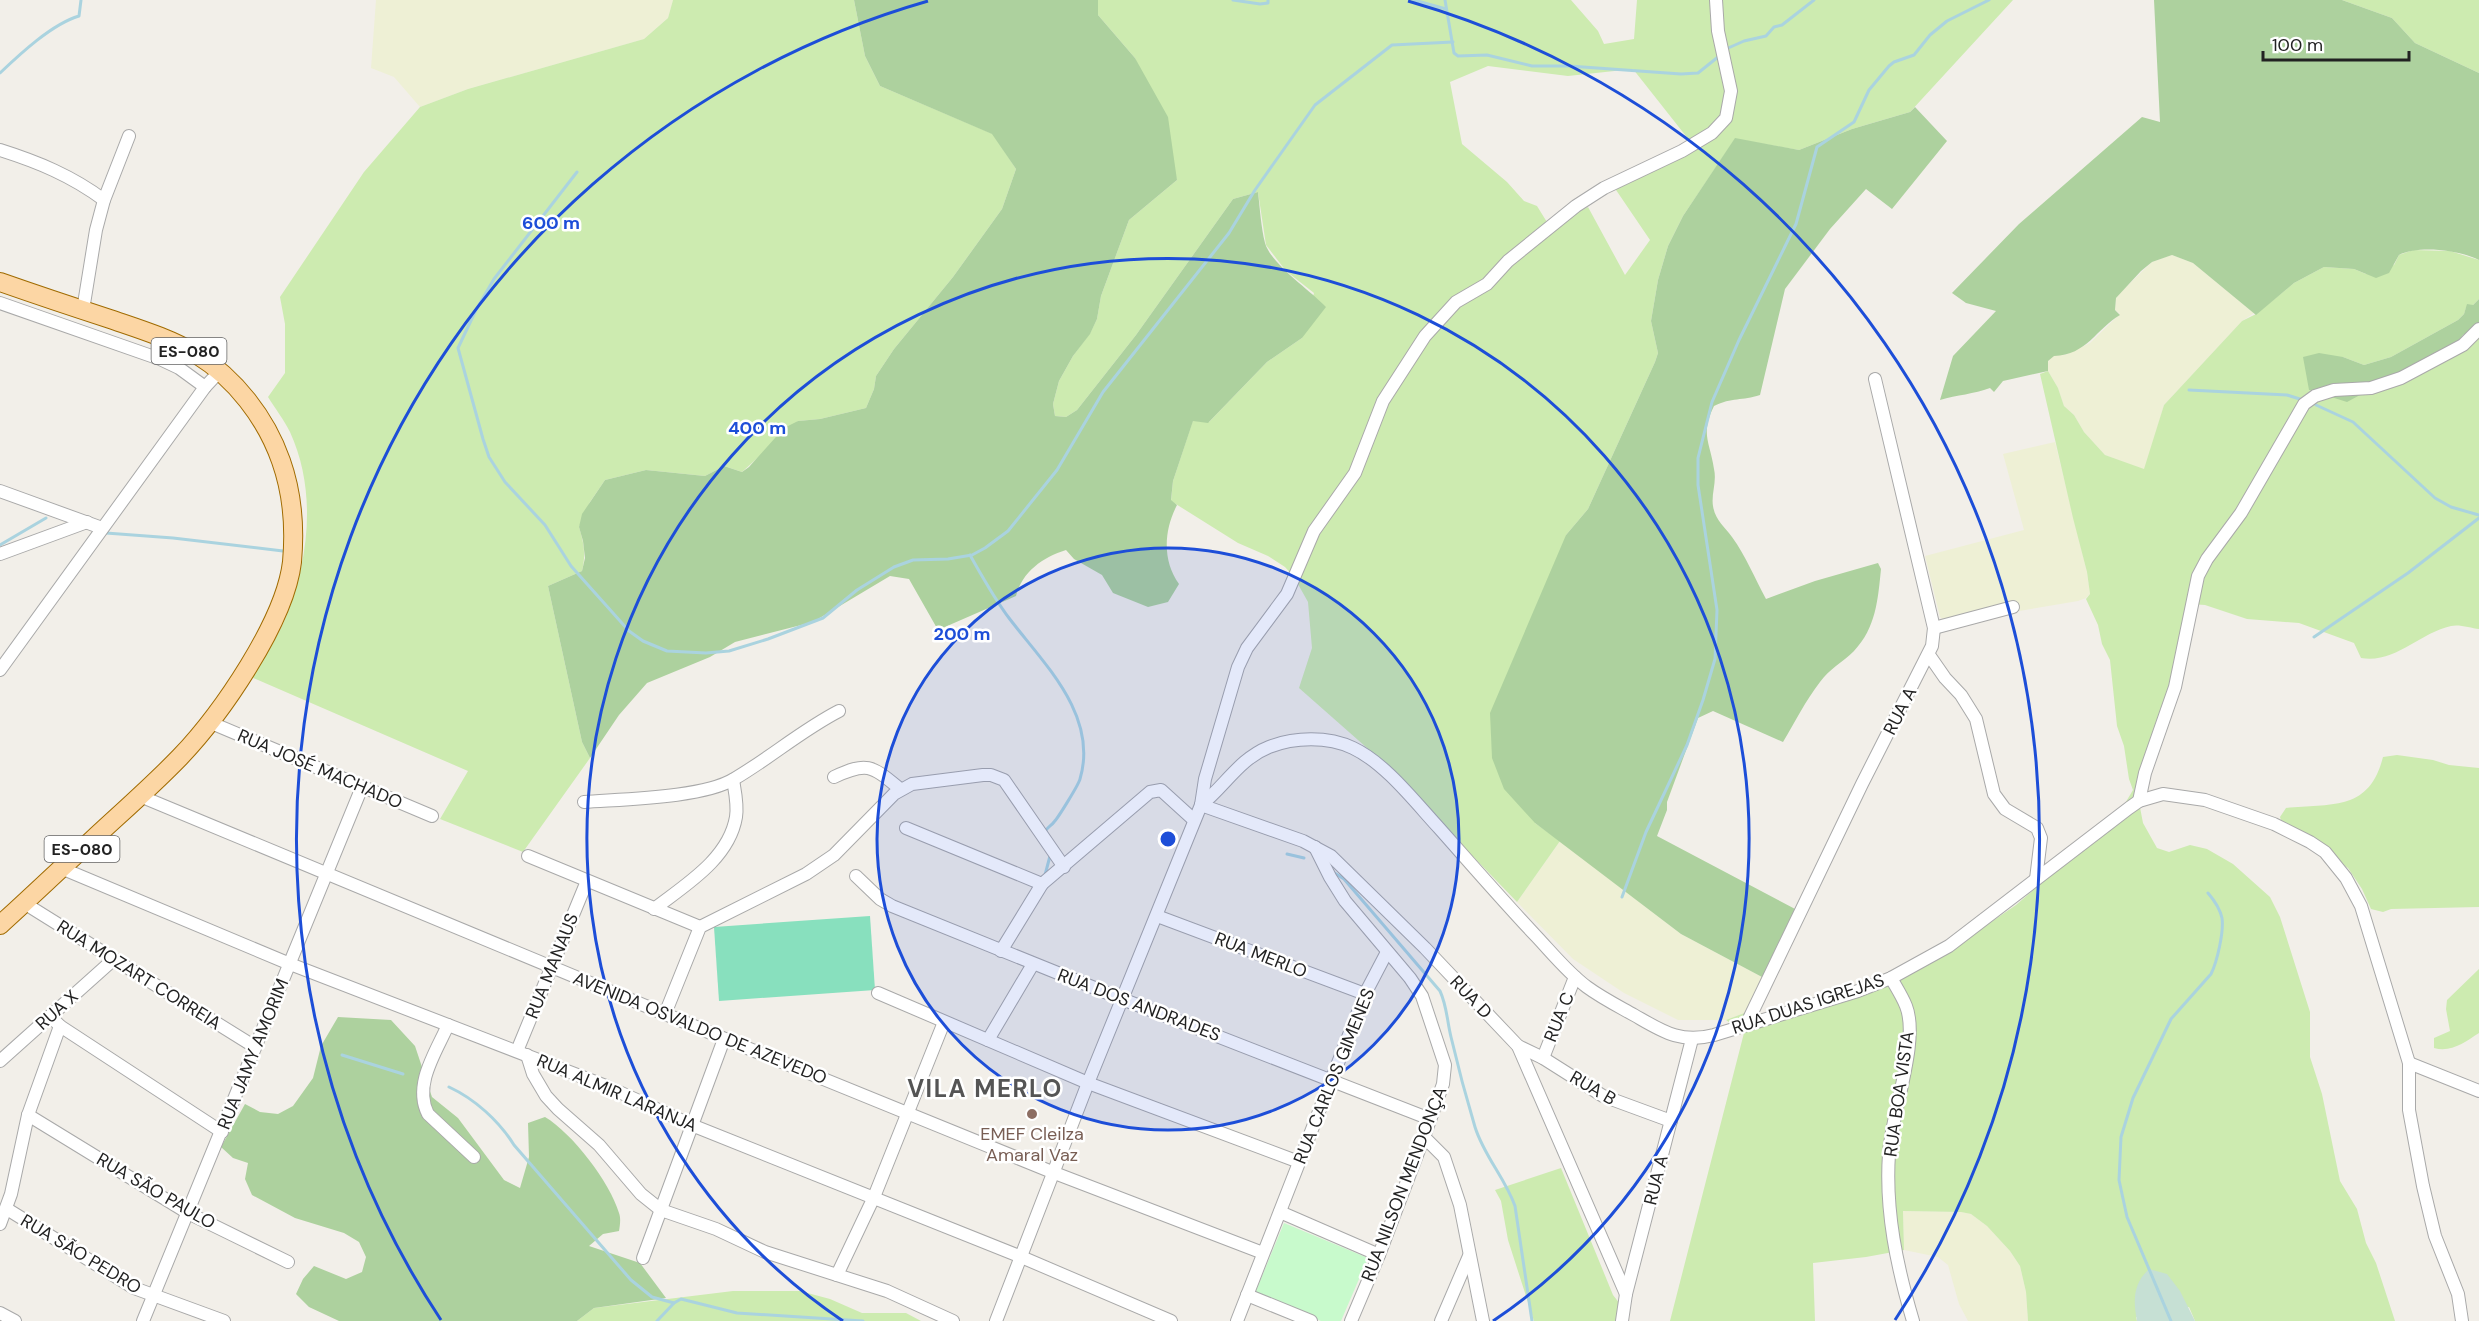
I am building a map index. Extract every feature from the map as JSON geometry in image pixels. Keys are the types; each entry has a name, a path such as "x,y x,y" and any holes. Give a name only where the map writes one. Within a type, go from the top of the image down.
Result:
{"main road":[{"name":"ES-080","path":"0,282 174,343 220,371 255,411 277,450 289,490 292,519 292,563 287,583 264,638 239,680 180,756 0,925"}],"street":[{"path":"996,1321 1052,1172 1201,805 1212,756 1238,667 1247,648 1287,594 1314,531 1355,473 1383,401 1425,336 1456,302 1487,284 1508,261 1575,206 1604,188 1682,151 1712,133 1726,118 1731,91 1718,31 1716,0"},
{"path":"83,310 96,230 104,200 129,136"},
{"path":"0,150 51,168 79,182 104,200"},
{"path":"23,311 30,292"},
{"path":"0,303 160,358 179,368 205,387"},
{"path":"2139,801 2145,773 2175,687 2198,576 2241,513 2300,409 2315,396 2334,390 2371,388 2401,378 2463,345 2479,328"},
{"path":"0,670 205,387 220,371"},
{"name":"RUA A","path":"1747,1023 1862,784 1929,655 1934,637 1934,628 1875,380"},
{"path":"0,491 102,528"},
{"path":"0,554 87,522"},
{"path":"1934,628 2013,607"},
{"path":"1929,655 1945,678 1961,695 1976,719 1994,794 2005,809 2037,828 2041,838 2036,879"},
{"path":"584,802 676,795 733,780 801,733 839,711"},
{"name":"RUA JOSÉ MACHADO","path":"208,722 432,816"},
{"name":"RUA DUAS IGREJAS","path":"1201,805 1240,765 1271,746 1298,740 1311,740 1352,747 1372,760 1408,794 1575,977 1597,993 1659,1029 1671,1035 1692,1039 1714,1035 1747,1023 1858,991 1891,978 1949,946 2139,801 2163,794 2205,800 2294,833 2325,852 2346,878 2361,906 2409,1064 2409,1110 2423,1186 2435,1236 2458,1294 2462,1321"},
{"path":"834,777 856,767 868,767 900,789"},
{"path":"665,1014 700,927 806,874 834,855 900,789 922,782 983,775 998,777 1009,785 1064,867"},
{"path":"654,909 698,874 728,842 736,816 733,780"},
{"name":"RUA JAMY AMORIM","path":"143,1321 362,787"},
{"path":"1001,951 1042,884 1152,790 1161,790 1194,820"},
{"name":"AVENIDA OSVALDO DE AZEVEDO","path":"140,796 724,1039 1052,1172 1263,1253"},
{"name":"RUA D","path":"1201,805 1315,847 1335,859 1518,1046 1626,1294"},
{"path":"906,828 1042,884"},
{"path":"1315,847 1346,901 1387,952"},
{"path":"528,856 700,927"},
{"name":"RUA ALMIR LARANJA","path":"61,867 290,964 643,1101 694,1126 1019,1256 1171,1321"},
{"name":"RUA DOS ANDRADES","path":"856,876 880,899 892,906 1122,999 1430,1119"},
{"name":"RUA MANAUS","path":"522,1053 586,881"},
{"name":"RUA MOZART CORREIA","path":"24,903 255,1047"},
{"name":"RUA MERLO","path":"1157,916 1365,994"},
{"name":"RUA CARLOS GIMENES","path":"1237,1321 1365,994 1387,952"},
{"name":"RUA NILSON MENDONÇA","path":"1351,1321 1424,1137 1443,1084 1445,1065 1422,996 1387,952"},
{"name":"RUA X","path":"0,1061 114,959"},
{"path":"988,1040 1034,964"},
{"name":"RUA C","path":"1543,1058 1575,977"},
{"name":"RUA BOA VISTA","path":"1891,978 1907,1007 1910,1038 1889,1154 1890,1203 1894,1246 1913,1321"},
{"path":"878,993 1088,1083 1299,1162"},
{"path":"50,1016 60,1026 222,1132"},
{"path":"837,1275 874,1197 906,1112 944,1022"},
{"path":"448,1025 425,1078 422,1097 428,1114 474,1157"},
{"path":"0,1224 7,1209 28,1115 60,1026"},
{"path":"643,1258 694,1126 724,1039"},
{"name":"RUA A","path":"1622,1321 1626,1294 1692,1039"},
{"name":"RUA B","path":"1518,1046 1543,1058 1603,1096 1671,1121"},
{"path":"522,1053 546,1096 558,1110 599,1145 641,1194 661,1210 716,1229 765,1252 886,1291 953,1321"},
{"path":"2409,1064 2479,1091"},
{"name":"RUA SÃO PAULO","path":"28,1115 188,1213 288,1262"},
{"path":"1424,1137 1446,1161 1460,1205 1483,1321"},
{"name":"RUA SÃO PEDRO","path":"7,1209 134,1288 224,1321"},
{"path":"1280,1212 1379,1255"},
{"path":"1441,1321 1469,1256"},
{"path":"1247,1295 1311,1321"},
{"path":"0,1312 15,1321"}],"green space":[{"path":"376,0 673,0 668,18 644,39 468,89 420,107 394,77 371,68"},
{"path":"673,0 854,0 865,56 880,86 993,134 1016,169 1002,209 953,277 894,349 876,376 874,389 866,408 820,419 798,421 742,472 724,466 705,476 646,470 605,480 590,502 579,527 584,549 582,571 548,586 582,742 590,758 523,852 440,819 468,771 251,677 275,640 286,617 300,572 307,525 307,501 299,455 288,428 268,397 285,373 285,324 280,297 364,172 420,107 468,89 644,39 668,18"},
{"path":"854,0 1098,0 1098,15 1135,58 1168,117 1177,180 1129,220 1101,296 1097,319 1090,334 1073,356 1059,381 1053,404 1055,416 1066,417 1077,410 1136,335 1233,199 1258,192 1262,231 1269,251 1283,268 1326,307 1302,338 1267,362 1208,423 1193,421 1173,481 1171,500 1177,505 1167,535 1167,555 1179,584 1168,602 1148,607 1113,593 1102,575 1074,559 1066,550 1042,561 1028,573 1016,596 938,630 909,579 890,576 813,622 735,642 710,657 647,683 619,715 590,758 582,742 548,586 582,571 585,558 579,527 582,514 605,480 646,470 705,476 724,466 742,472 784,428 798,421 820,419 866,408 874,389 876,376 894,349 953,277 1002,209 1016,169 992,134 880,86 865,56"},
{"path":"1098,0 1571,0 1598,31 1604,44 1634,39 1637,0 2013,0 1910,112 1852,129 1799,150 1735,139 1683,216 1668,246 1658,280 1651,321 1658,353 1655,362 1588,509 1566,535 1535,823 1560,841 1517,902 1375,755 1299,688 1312,648 1308,602 1294,577 1285,567 1268,556 1238,543 1171,501 1173,481 1193,420 1209,422 1267,362 1302,338 1314,293 1286,271 1266,245 1258,192 1233,199 1136,335 1077,410 1066,417 1055,416 1053,404 1059,381 1097,319 1101,296 1129,220 1177,180 1135,58 1098,15","holes":["1488,66 1568,76 1633,69 1693,145 1614,187 1650,240 1625,275 1588,207 1550,227 1537,206 1524,201 1507,182 1462,144 1450,82"]},
{"path":"2154,0 2342,0 2392,18 2415,43 2479,73 2479,260 2450,251 2417,250 2399,255 2389,273 2376,278 2354,269 2324,267 2294,283 2256,315 2193,263 2172,255 2152,262 2141,271 2116,298 2115,310 2120,315 2075,351 2054,356 2048,361 2048,371 2003,381 1994,392 1990,388 1940,400 1953,356 1996,311 1966,303 1952,293 2019,224 2142,117 2160,122"},
{"path":"2342,0 2479,0 2479,73 2415,43 2392,18"},
{"path":"1915,107 1947,141 1892,209 1866,189 1830,229 1785,289 1760,395 1726,401 1714,406 1708,424 1707,438 1715,474 1714,511 1742,552 1766,599 1815,581 1878,563 1881,569 1875,613 1867,633 1854,651 1820,682 1783,742 1713,711 1698,718 1657,836 1797,910 1762,977 1681,934 1535,823 1504,789 1492,758 1490,713 1566,535 1588,509 1655,362 1658,353 1651,321 1658,280 1668,246 1683,216 1735,138 1799,150 1852,129 1910,112"},
{"path":"2413,250 2450,251 2479,260 2479,299 2466,308 2458,320 2391,357 2364,365 2343,357 2309,390 2322,394 2457,343 2463,335 2479,326 2479,629 2451,626 2385,657 2361,658 2354,643 2299,623 2247,619 2205,605 2190,604 2181,649 2138,797 2143,823 2157,848 2169,852 2190,845 2207,849 2233,864 2270,897 2280,917 2310,1012 2310,1057 2322,1094 2340,1181 2357,1209 2366,1243 2376,1263 2395,1321 2195,1321 2189,1307 2136,1317 2137,1321 2028,1321 2026,1292 2020,1266 2010,1251 1987,1226 1971,1214 1961,1212 1903,1211 1904,1250 1813,1263 1815,1321 1670,1321 1744,1033 1726,1020 1747,1012 1783,1015 1909,975 1930,964 2016,905 2079,851 2118,815 2133,790 2124,746 2117,726 2110,660 2086,599 2090,594 2087,572 2040,374 2048,371 2058,388 2064,406 2074,415 2084,432 2105,455 2144,469 2164,405 2242,321 2256,314 2294,283 2324,267 2354,269 2366,274 2394,265 2399,255"},
{"path":"2172,255 2193,263 2254,313 2242,321 2164,405 2145,470 2105,455 2084,432 2074,415 2064,406 2058,388 2048,371 2048,361 2054,355 2065,355 2090,343 2120,314 2115,310 2116,298 2120,293 2152,262"},
{"path":"2479,299 2479,326 2463,335 2457,343 2347,402 2309,390 2303,357 2319,353 2343,357 2364,365 2391,357 2458,320 2464,314 2467,304 2473,305"},
{"path":"2055,442 2087,572 2090,594 2078,601 1949,623 1944,620 1940,617 1925,556 2024,530 2003,454"},
{"path":"2397,755 2479,768 2479,907 2391,909 2383,912 2371,909 2362,889 2348,868 2281,820 2280,817 2286,808 2333,804 2358,796 2377,775 2383,757"},
{"path":"1560,841 1681,934 1762,977 1747,1012 1726,1020 1678,1020 1624,993 1573,959 1517,902"},
{"path":"870,916 875,990 719,1001 714,927"},
{"path":"2479,969 2479,1033 2452,1048 2434,1048 2434,1038 2450,1031 2446,1009 2447,1000"},
{"path":"338,1017 391,1020 415,1046 432,1097 458,1118 504,1180 520,1188 529,1157 528,1123 545,1117 556,1124 578,1146 599,1173 620,1215 619,1231 603,1234 589,1246 640,1263 666,1298 594,1308 577,1321 339,1321 309,1307 296,1294 303,1279 314,1266 346,1279 362,1272 366,1257 359,1242 344,1233 295,1218 252,1195 245,1179 248,1163 233,1158 221,1147 245,1104 260,1112 278,1114 293,1106 313,1078 321,1046"},
{"path":"1561,1168 1613,1295 1620,1304 1617,1321 1534,1321 1508,1240 1501,1201 1495,1190"},
{"path":"1903,1211 1961,1212 1971,1214 1987,1226 2010,1251 2020,1266 2026,1292 2028,1321 1968,1321 1959,1304 1948,1265 1938,1257 1904,1250"},
{"path":"1284,1223 1368,1258 1341,1321 1321,1321 1255,1293"},
{"path":"2149,1269 2167,1274 2180,1291 2195,1321 2137,1321 2135,1306 2137,1287"},
{"path":"733,1291 800,1291 830,1299 862,1313 906,1313 921,1321 577,1321 594,1308"}],"waterway":[{"path":"0,73 47,33 79,16 81,0"},
{"path":"1233,0 1260,4 1268,3 1268,0"},
{"path":"1414,0 1446,9"},
{"path":"1445,0 1454,53 1458,56 1487,55 1532,66 1569,66 1681,74 1698,73 1718,57"},
{"path":"1726,49 1744,41 1766,36 1774,27 1782,25 1814,0"},
{"path":"1622,897 1646,832 1687,745 1715,659 1717,610 1698,485 1698,458 1712,402 1739,340 1796,224 1817,147 1854,122 1869,90 1889,66 1914,55 1930,35 1947,21 1989,0"},
{"path":"577,172 494,279 458,348 483,439 489,457 505,482 545,525 571,566 629,631 643,641 667,651 706,653 729,651 823,618 857,590 894,567 913,560 948,559 972,555 1008,531 1057,470 1103,392 1229,233 1255,190 1315,105 1392,45 1453,42"},
{"path":"2189,390 2287,395 2303,400"},
{"path":"2316,405 2353,422 2435,498 2451,507 2479,515"},
{"path":"0,545 46,518"},
{"path":"2314,637 2408,573 2479,518"},
{"path":"106,533 173,538 283,551"},
{"path":"970,555 988,587 1064,691 1075,712 1082,733 1084,756 1080,779 1060,814 1045,832"},
{"path":"1287,854 1304,858"},
{"path":"1045,875 1050,856"},
{"path":"1333,872 1344,879 1440,991 1475,1127 1515,1206 1532,1321"},
{"path":"2171,1321 2127,1217 2119,1180 2121,1137 2133,1098 2171,1019 2211,974 2218,955 2222,918 2208,893"},
{"path":"342,1055 403,1074"},
{"path":"449,1087 477,1104 494,1119 631,1280 652,1297 674,1303"},
{"path":"657,1321 681,1299 737,1313 863,1321"}],"place":[{"name":"EMEF Cleilza Amaral Vaz","path":"1032,1114"}],"district":[{"name":"VILA MERLO","path":"985,1088"}]}
